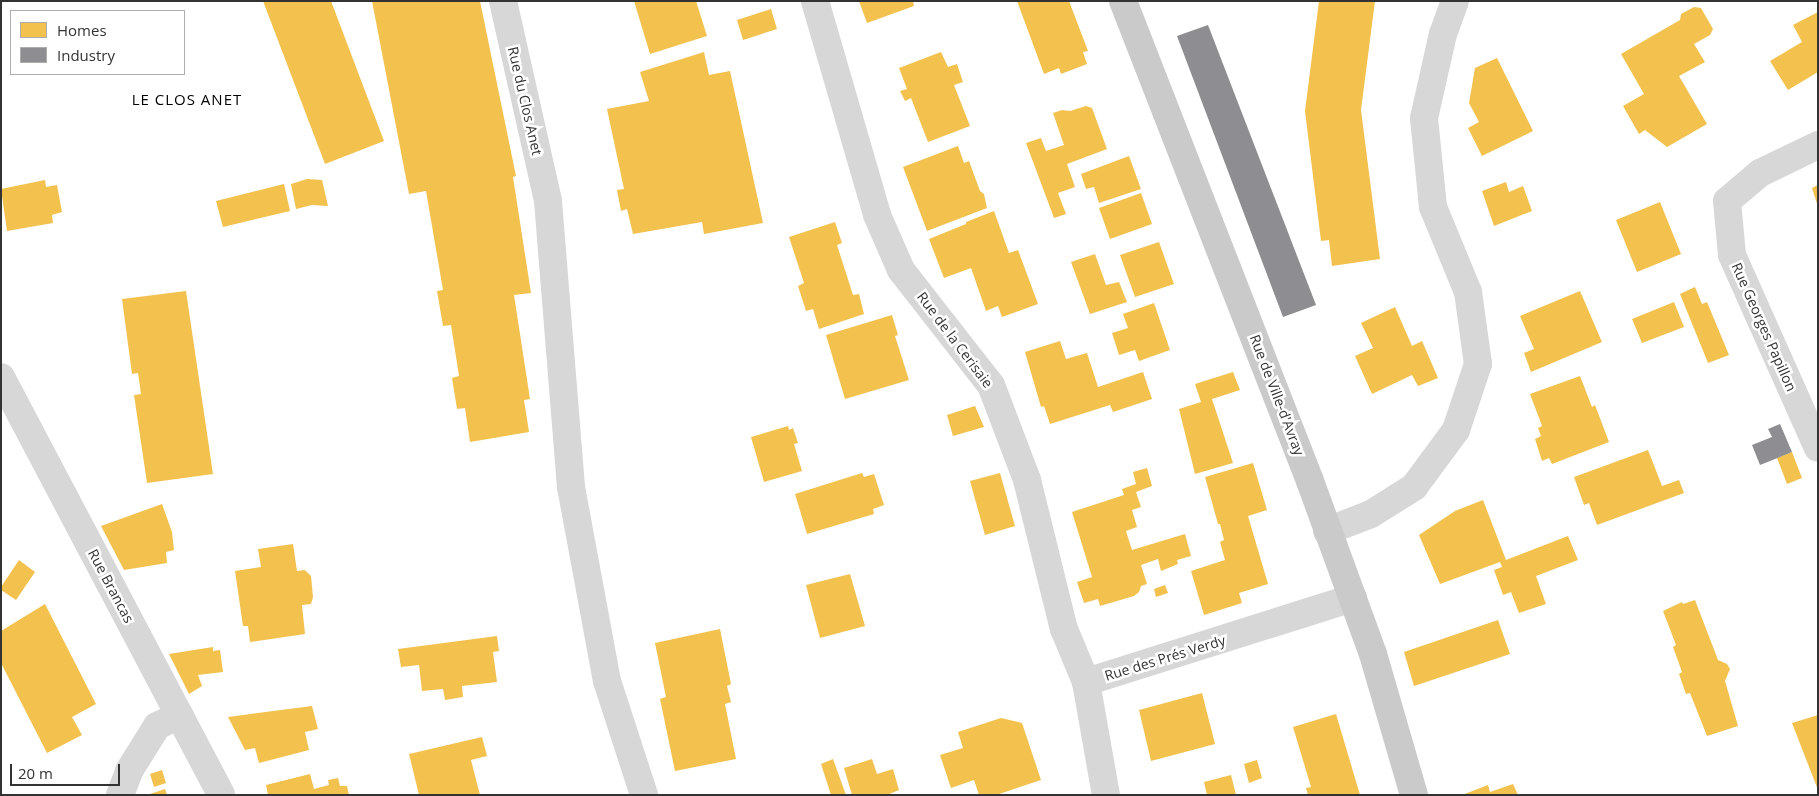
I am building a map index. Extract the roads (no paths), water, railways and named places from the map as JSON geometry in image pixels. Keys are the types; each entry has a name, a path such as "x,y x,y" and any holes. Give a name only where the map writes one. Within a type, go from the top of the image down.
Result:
{"main road":[{"name":"Rue de Ville-d'Avray","path":"1123,1 1328,531 1376,666 1414,795"}],"street":[{"name":"Rue du Clos Anet","path":"503,1 548,201 571,487 607,681 644,795"},
{"name":"Rue de la Cerisaie","path":"815,1 877,215 901,270 991,385 1026,480 1064,629 1086,682"},
{"path":"1328,531 1371,514 1414,487 1456,430 1478,364 1468,292 1433,207 1424,118 1443,34 1455,1"},
{"name":"Rue Georges Papillon","path":"1818,145 1760,173 1727,201 1732,255 1818,448"},
{"name":"Rue Brancas","path":"1,377 221,795"},
{"name":"Rue des Prés Verdy","path":"1106,795 1086,682 1352,598"},
{"path":"120,795 129,772 157,726 180,715"}],"district":[{"name":"LE CLOS ANET","path":"187,100"}]}
